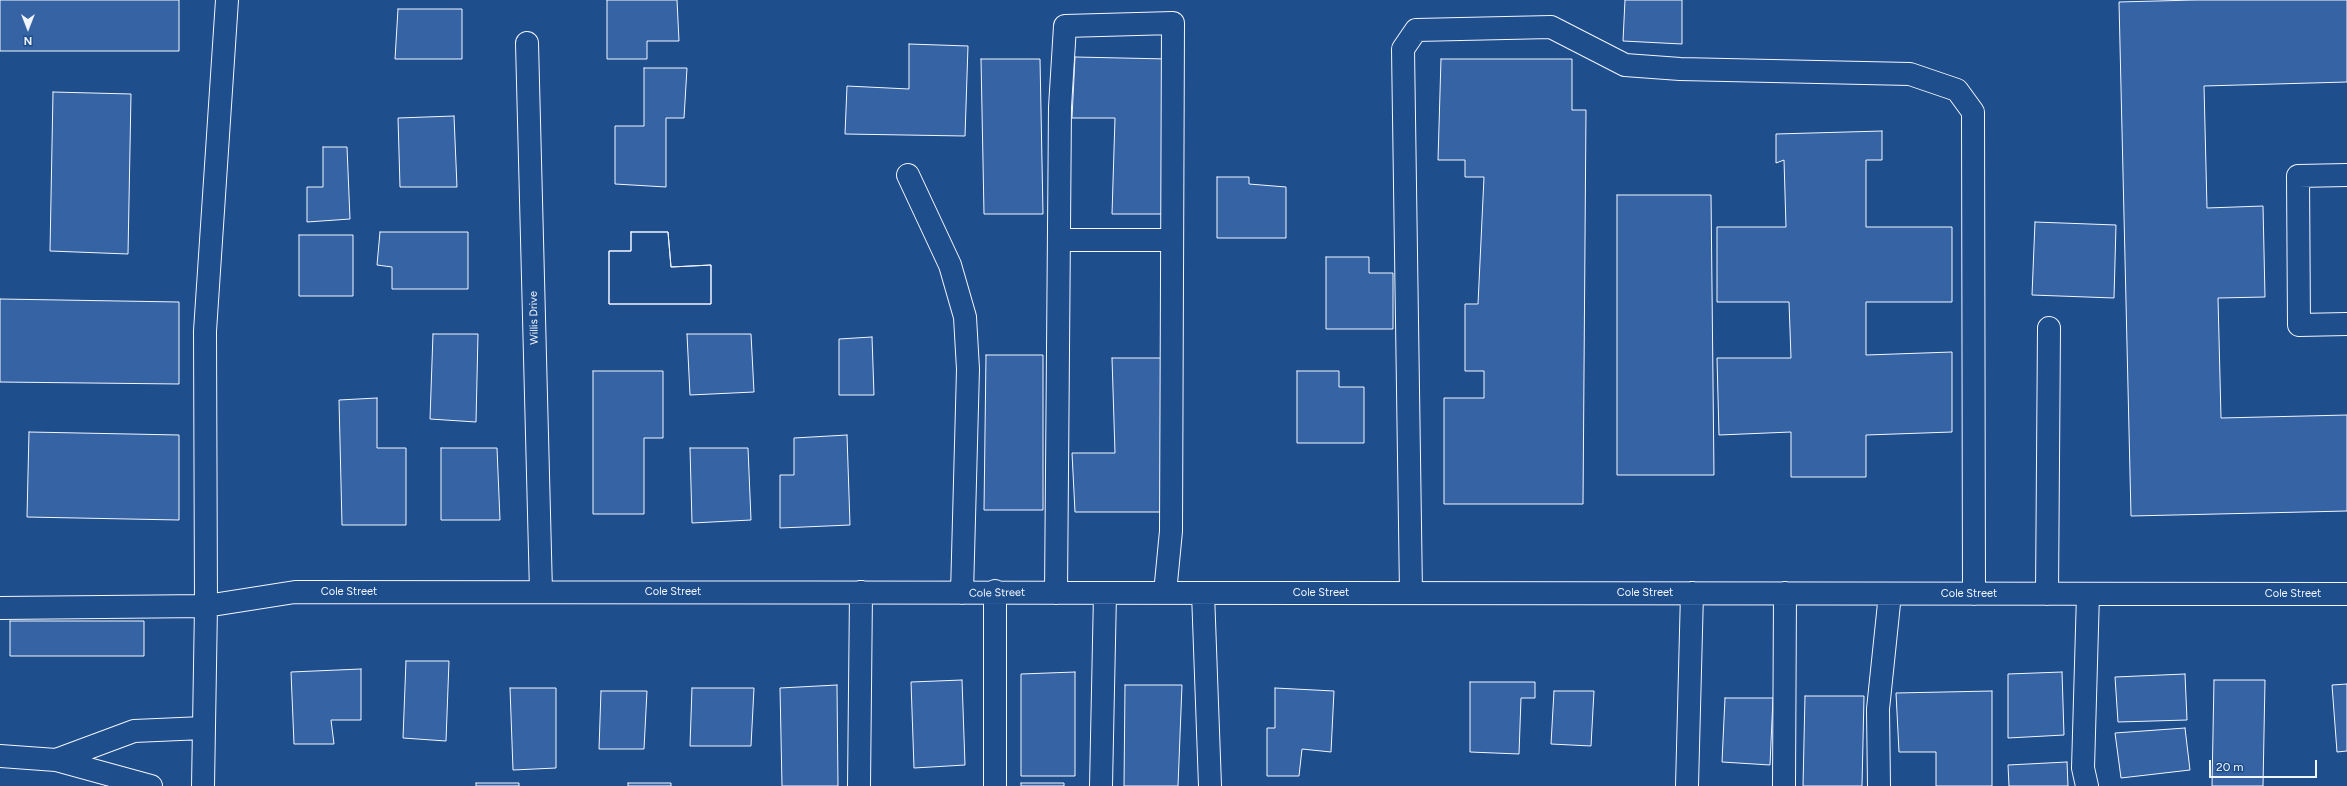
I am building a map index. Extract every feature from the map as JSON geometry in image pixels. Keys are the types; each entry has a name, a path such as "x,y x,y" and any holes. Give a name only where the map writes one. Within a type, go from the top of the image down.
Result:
{"street":[{"path":"203,786 206,606 204,331 227,0"},
{"path":"1056,593 1060,106 1065,26 1173,23 1171,531 1165,593"},
{"path":"1411,593 1403,49 1416,30 1551,27 1626,65 1680,69 1910,74 1957,90 1974,112 1974,594"},
{"name":"Willis Drive","path":"527,43 541,592"},
{"path":"908,175 950,265 965,317 968,369 962,593"},
{"path":"2347,176 2298,176 2298,325 2347,324"},
{"path":"1060,240 1171,240"},
{"path":"2047,594 2049,328"},
{"path":"995,591 995,786"},
{"name":"Cole Street","path":"0,608 206,606 295,592 962,593 995,591 1056,593 2347,594"},
{"path":"859,786 861,592"},
{"path":"1101,786 1105,593"},
{"path":"1203,593 1210,786"},
{"path":"1687,786 1692,593"},
{"path":"1784,786 1786,593"},
{"path":"1879,786 1878,708 1890,594"},
{"path":"2087,786 2083,768 2088,594"},
{"path":"56,760 134,731 203,728"},
{"path":"0,756 56,760 151,786"}],"building":[{"path":"0,0 179,0 179,51 0,51"},
{"path":"607,0 677,0 679,41 647,41 647,59 607,59"},
{"path":"1625,0 1682,0 1682,44 1623,41"},
{"path":"2194,0 2347,0 2347,82 2204,86 2207,208 2263,206 2265,297 2218,298 2221,418 2347,415 2347,511 2131,516 2119,2"},
{"path":"398,9 462,9 462,59 395,59"},
{"path":"909,44 968,46 965,136 845,134 847,86 909,89"},
{"path":"1075,57 1168,59 1166,214 1112,214 1115,118 1072,118"},
{"path":"981,59 1040,59 1043,214 984,214"},
{"path":"1441,59 1572,59 1572,110 1586,110 1583,504 1444,504 1444,398 1484,398 1484,371 1465,371 1465,304 1478,304 1484,177 1465,177 1465,160 1438,160"},
{"path":"644,68 687,68 684,118 666,118 666,187 615,184 615,126 644,126"},
{"path":"53,92 131,94 128,254 50,251"},
{"path":"454,116 457,187 400,187 398,118"},
{"path":"1882,131 1882,160 1866,160 1866,227 1952,227 1952,302 1866,302 1866,355 1952,352 1952,432 1866,435 1866,477 1791,477 1791,432 1719,435 1717,358 1791,358 1789,302 1717,302 1717,227 1786,227 1784,160 1776,163 1776,134"},
{"path":"323,147 347,147 350,219 307,222 307,187 323,187"},
{"path":"1217,177 1249,177 1249,184 1286,187 1286,238 1217,238"},
{"path":"1617,195 1711,195 1714,475 1617,475"},
{"path":"2035,222 2116,225 2114,298 2032,295"},
{"path":"380,232 468,232 468,289 392,289 392,267 377,265"},
{"path":"631,232 668,232 671,267 711,265 711,304 609,304 609,251 631,251"},
{"path":"631,232 668,232 671,267 711,265 711,304 609,304 609,251 631,251"},
{"path":"299,235 353,235 353,296 299,296"},
{"path":"1326,257 1369,257 1369,273 1393,273 1393,329 1326,329"},
{"path":"0,299 179,302 179,384 0,382"},
{"path":"433,334 478,334 476,422 430,419"},
{"path":"687,334 751,334 754,392 690,395"},
{"path":"872,337 874,395 839,395 839,339"},
{"path":"986,355 1043,355 1043,510 984,510"},
{"path":"1112,358 1166,358 1168,512 1075,512 1072,453 1115,453"},
{"path":"593,371 663,371 663,438 644,438 644,514 593,514"},
{"path":"1297,371 1339,371 1339,387 1364,387 1364,443 1297,443"},
{"path":"377,398 377,448 406,448 406,525 342,525 339,400"},
{"path":"29,432 179,435 179,520 27,517"},
{"path":"847,435 850,525 780,528 780,475 794,475 794,438"},
{"path":"441,448 497,448 500,520 441,520"},
{"path":"690,448 748,448 751,520 692,523"},
{"path":"10,621 144,621 144,656 10,656"},
{"path":"406,661 449,661 446,741 403,738"},
{"path":"361,669 361,720 331,720 334,744 294,744 291,672"},
{"path":"1075,672 1075,776 1021,776 1021,674"},
{"path":"2062,672 2064,735 2008,738 2008,674"},
{"path":"2185,674 2187,720 2118,722 2115,677"},
{"path":"962,680 965,765 914,768 911,682"},
{"path":"2214,680 2265,680 2263,786 2212,786"},
{"path":"1470,682 1535,682 1535,698 1521,698 1519,754 1470,752"},
{"path":"2347,684 2347,751 2337,752 2332,685"},
{"path":"837,685 838,786 782,786 780,688"},
{"path":"1125,685 1182,685 1178,786 1124,786"},
{"path":"510,688 556,688 556,768 513,770"},
{"path":"692,688 754,688 751,746 690,746"},
{"path":"1275,688 1334,691 1331,752 1302,749 1299,776 1267,776 1267,728 1275,728"},
{"path":"601,691 647,691 644,749 599,749"},
{"path":"1554,691 1594,691 1591,746 1551,744"},
{"path":"1992,691 1992,786 1936,786 1936,752 1899,752 1896,693"},
{"path":"1805,696 1864,696 1862,786 1803,786"},
{"path":"1725,698 1773,698 1770,765 1722,762"},
{"path":"2185,728 2190,770 2121,778 2115,733"},
{"path":"2067,762 2068,786 2009,786 2008,765"},
{"path":"476,783 519,783 519,786 476,786"},
{"path":"628,783 671,783 671,786 628,786"},
{"path":"1021,783 1064,783 1064,786 1021,786"}]}
